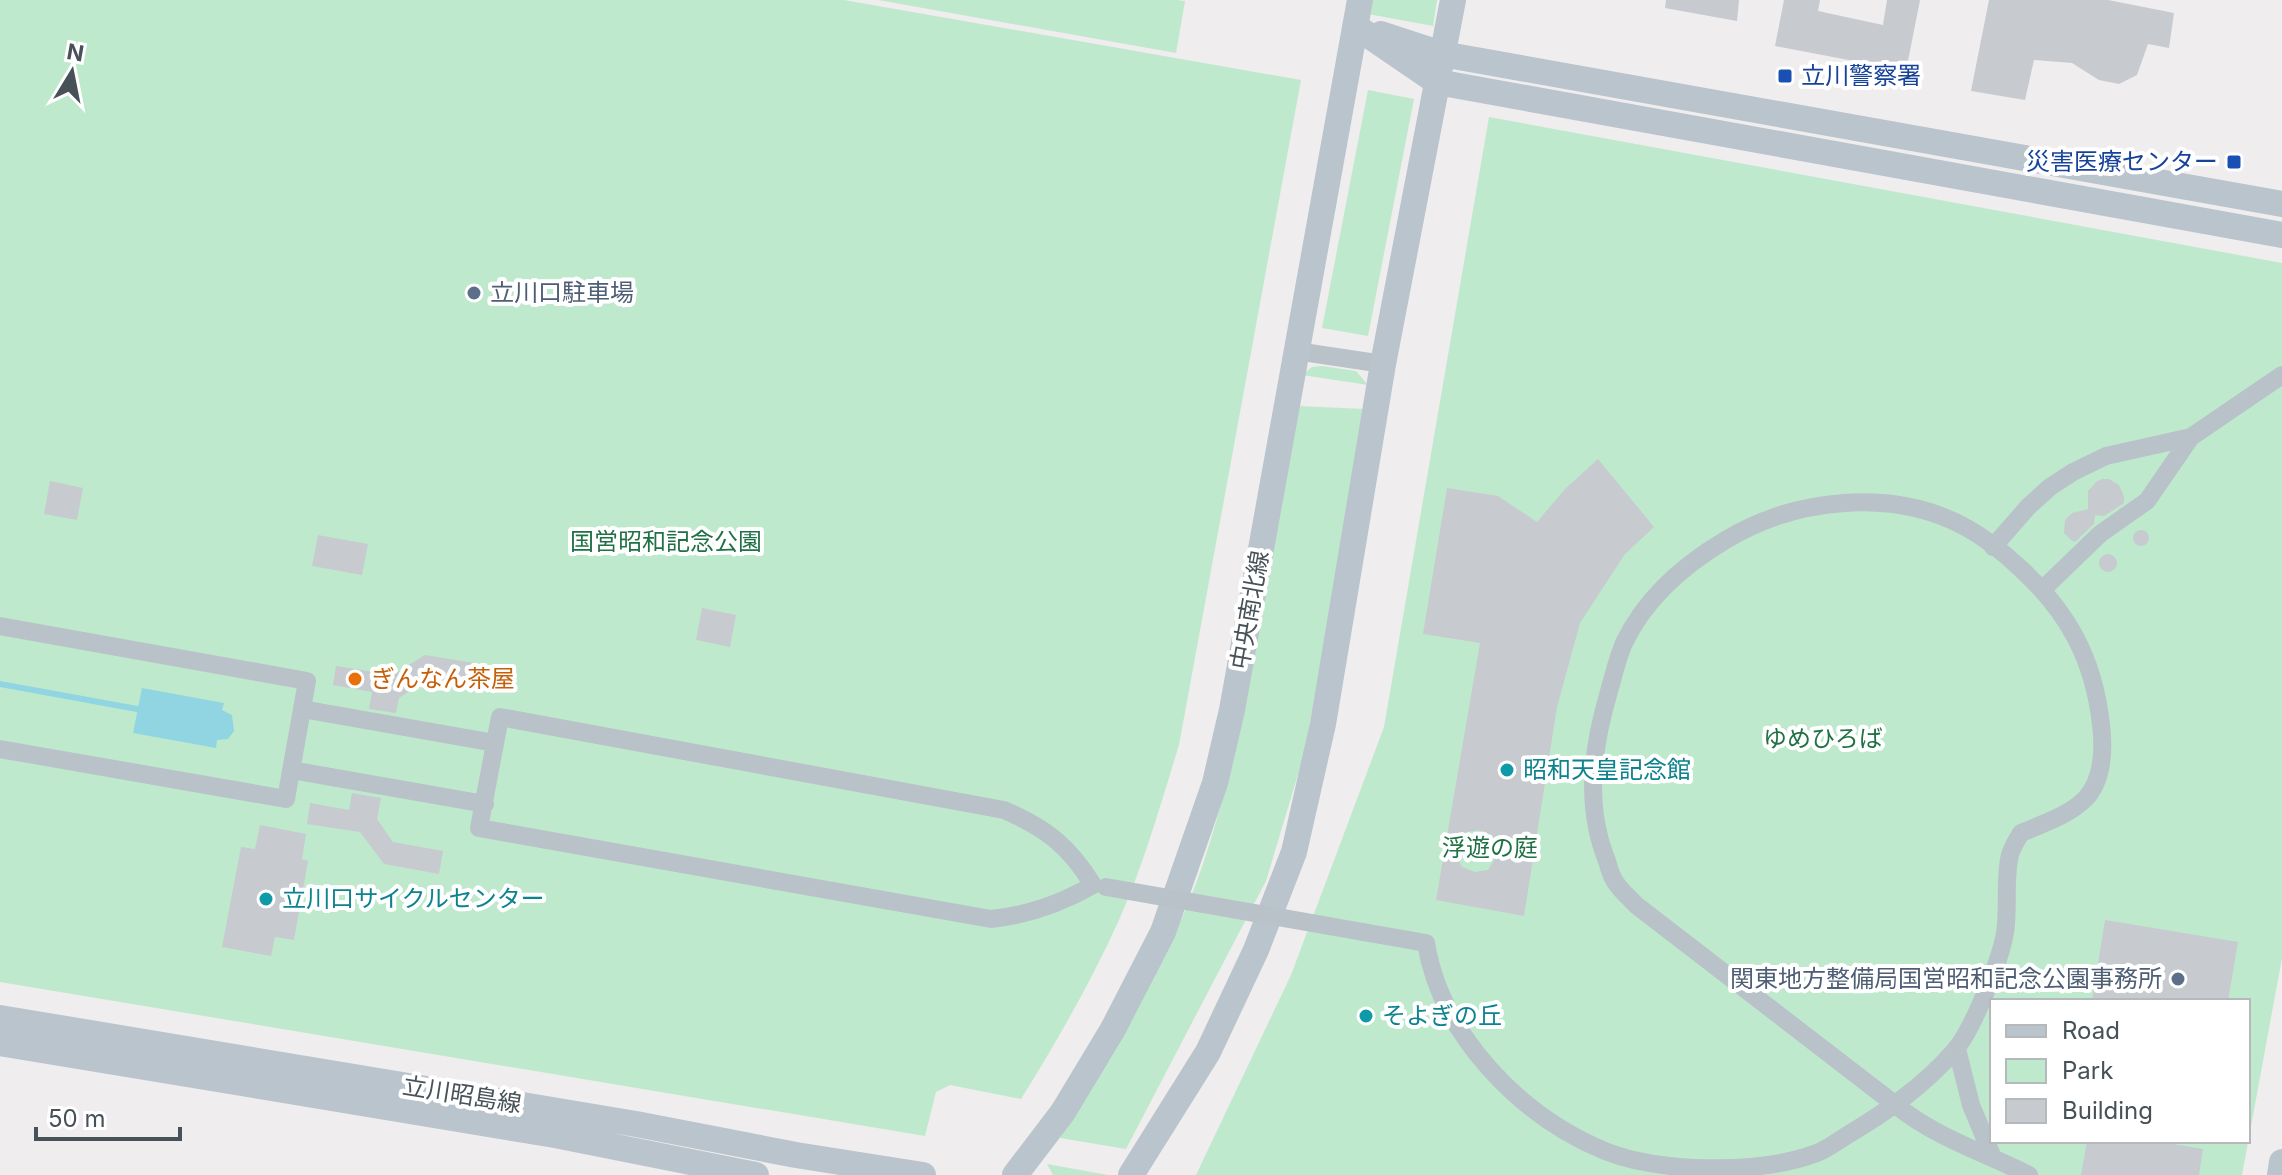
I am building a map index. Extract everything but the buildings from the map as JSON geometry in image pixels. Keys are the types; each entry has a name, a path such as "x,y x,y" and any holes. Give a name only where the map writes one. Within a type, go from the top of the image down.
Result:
{"main road":[{"path":"1131,1175 1208,1052 1256,950 1294,852 1323,724 1383,364 1453,0"},
{"path":"1357,13 1442,54 2282,204"},
{"path":"1357,13 1437,82 2282,235"},
{"name":"中央南北線","path":"1015,1175 1063,1112 1113,1029 1163,932 1198,839 1215,783 1232,710 1357,13"},
{"name":"立川昭島線","path":"0,1018 621,1121 796,1155 923,1175"},
{"name":"立川昭島線","path":"0,1043 555,1135 756,1175"},
{"path":"2280,1175 2282,1162"}],"street":[{"path":"1296,351 1383,364"},
{"path":"2043,589 2100,534 2147,501 2191,437 2282,375"},
{"path":"1993,547 2028,507 2073,472 2106,456 2191,437"},
{"path":"1100,886 1053,835 1004,810 500,717 479,828 991,919 1039,911 1100,886 1426,943 1430,969 1448,1011 1482,1060 1516,1096 1557,1126 1606,1151 1663,1165 1725,1168 1775,1163 1816,1154 1897,1106 1957,1049 1992,978 2005,934 2010,855 2021,833 2064,815 2086,799 2096,783 2103,741 2099,706 2073,628 2043,589 1993,547 1968,528 1934,514 1889,504 1852,503 1778,514 1708,550 1662,588 1625,641 1605,703 1592,769 1596,835 1615,882 1636,905 1897,1106 1942,1136 2029,1175"},
{"path":"0,626 307,681 286,799 0,749"},
{"path":"302,709 495,743"},
{"path":"291,770 485,804"},
{"path":"1957,1049 1971,1105 1993,1158"}],"green space":[{"name":"国営昭和記念公園","path":"0,0 844,0 1301,80 1179,745 1144,855 1119,920 1073,1011 1021,1099 950,1085 936,1092 925,1136 0,982"},
{"path":"878,0 1177,0 1185,1 1176,53"},
{"path":"1371,0 1437,0 1433,26 1368,14"},
{"path":"1368,90 1414,99 1368,336 1322,328"},
{"path":"1489,117 2282,263 2282,958 2250,1132 2250,999 1990,999 1990,1143 2248,1143 2242,1175 1196,1175 1291,975 1384,727"},
{"path":"1312,367 1356,371 1368,385 1302,375"},
{"path":"1297,406 1365,409 1305,751 1266,881 1126,1149 1060,1138 1157,970 1203,864 1220,809 1247,695"},
{"path":"1047,1164 1108,1175 1053,1175"}],"water":[{"path":"142,688 224,703 222,710 232,715 234,731 228,739 217,740 216,748 133,733"}],"waterway":[{"path":"0,684 137,709"}],"place":[{"name":"立川警察署","path":"1785,76"},
{"name":"災害医療センター","path":"2234,162"},
{"name":"立川口駐車場","path":"474,293"},
{"name":"ぎんなん茶屋","path":"355,679"},
{"name":"昭和天皇記念館","path":"1507,770"},
{"name":"立川口サイクルセンター","path":"266,899"},
{"name":"関東地方整備局国営昭和記念公園事務所","path":"2178,979"},
{"name":"そよぎの丘","path":"1366,1016"}],"park label":[{"name":"ゆめひろば","path":"1823,739"},
{"name":"浮遊の庭","path":"1490,848"}]}
